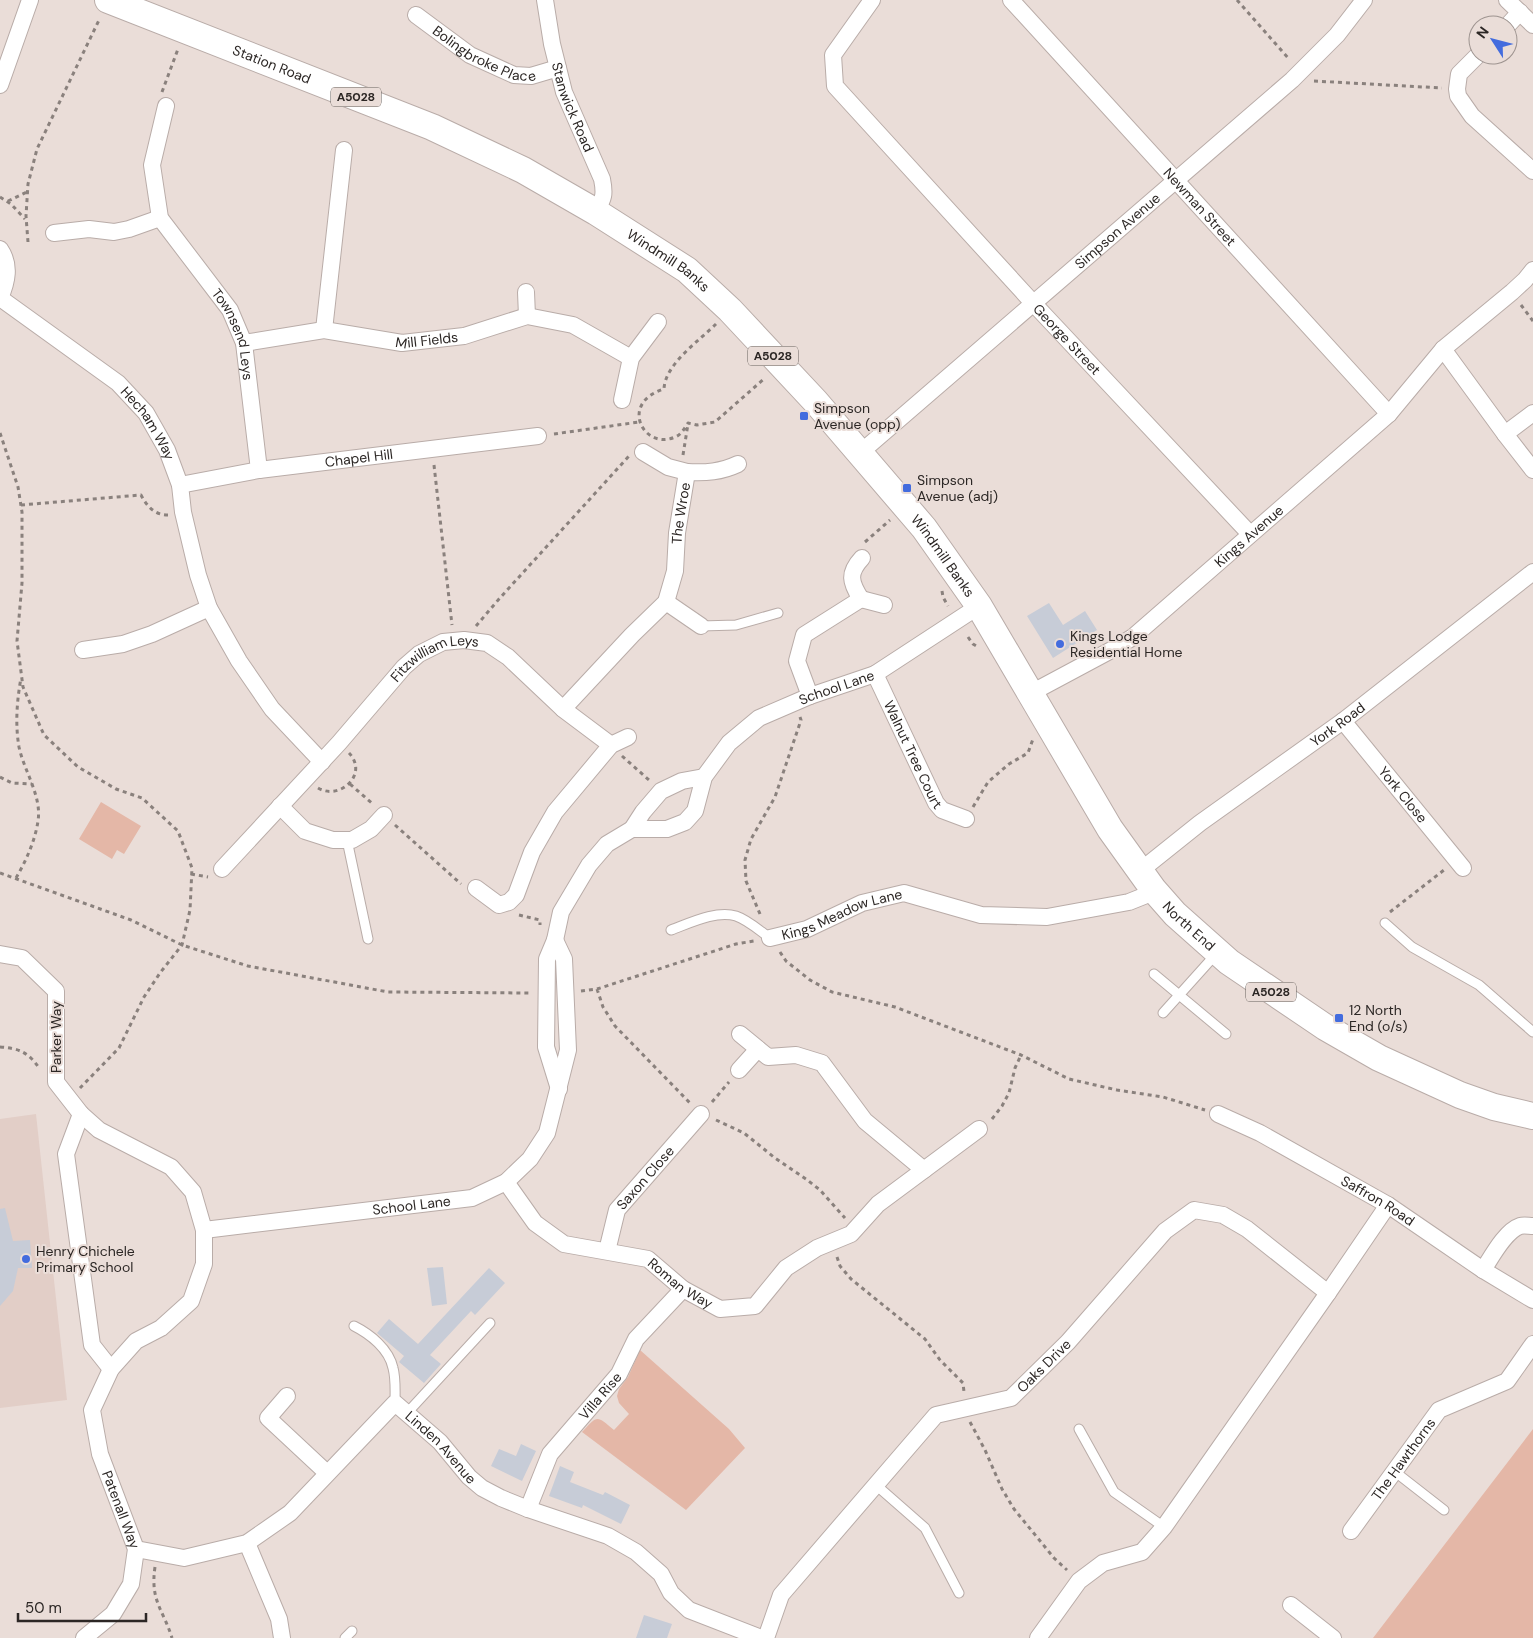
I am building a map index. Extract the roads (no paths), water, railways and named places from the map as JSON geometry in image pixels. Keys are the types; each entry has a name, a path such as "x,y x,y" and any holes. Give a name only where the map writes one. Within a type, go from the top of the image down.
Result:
{"main road":[{"name":"Station Road","path":"104,8 432,127 523,170 596,212"},
{"name":"Windmill Banks","path":"596,212 687,270 730,310 781,365 924,528 979,606 1031,693"},
{"name":"North End","path":"1031,693 1110,830 1146,880 1175,914 1217,952 1268,990 1325,1027 1379,1058 1426,1080 1494,1107 1533,1116"}],"street":[{"path":"0,84 30,0"},
{"name":"Stanwick Road","path":"545,0 558,68 573,114 602,179 605,191 602,202 596,212"},
{"name":"George Street","path":"872,0 833,55 835,86 1034,304 1250,534"},
{"name":"Newman Street","path":"1011,0 1389,414"},
{"name":"Simpson Avenue","path":"860,453 1034,304 1300,71 1337,35 1364,0"},
{"path":"1507,0 1533,25"},
{"path":"1517,15 1520,12"},
{"name":"Bolingbroke Place","path":"416,14 470,55 514,75 531,76 558,68"},
{"path":"1468,65 1459,74 1458,96 1472,116 1533,171"},
{"name":"Townsend Leys","path":"166,106 152,165 160,218 230,310 244,344 259,470"},
{"path":"324,330 344,150"},
{"path":"54,233 88,229 114,232 160,218"},
{"path":"0,249 7,266 7,281 0,298"},
{"name":"Kings Avenue","path":"1031,693 1133,637 1389,414 1443,350 1525,280 1533,270"},
{"path":"526,292 527,316"},
{"name":"Hecham Way","path":"0,298 118,383 146,413 167,450 180,485 183,512 198,576 209,608 238,661 272,709 322,762"},
{"name":"Mill Fields","path":"244,344 324,330 402,343 464,336 527,316 573,325 631,358"},
{"path":"622,400 631,358 658,322"},
{"path":"1443,350 1533,470"},
{"path":"1505,434 1533,413"},
{"name":"Chapel Hill","path":"180,485 259,470 538,436"},
{"name":"The Wroe","path":"563,709 632,635 666,602 675,571 677,532 684,471 668,467 637,454"},
{"path":"684,471 706,473 724,470 738,464"},
{"path":"862,558 856,565 853,573 852,586 861,598 884,605"},
{"name":"York Road","path":"1146,880 1200,823 1343,721 1533,572"},
{"path":"810,696 798,661 804,635 861,598"},
{"path":"666,602 701,626"},
{"name":"School Lane","path":"704,777 729,743 759,718 810,696 875,674 979,606"},
{"path":"83,650 122,644 145,637 209,608"},
{"name":"Fitzwilliam Leys","path":"222,869 322,762 404,667 419,654 433,646 459,640 488,643 501,652 563,709 611,745"},
{"name":"Walnut Tree Court","path":"875,674 936,803 942,810 966,819"},
{"name":"York Close","path":"1343,721 1460,864"},
{"path":"476,888 499,905 509,902 516,895 532,852 555,812 611,745 628,738"},
{"path":"704,777 695,811 686,822 667,829 632,829 643,812 661,792 682,781 704,777"},
{"path":"280,806 305,831 333,840 352,840 371,829 384,815"},
{"name":"School Lane","path":"204,1230 472,1198 506,1182 530,1159 547,1133 559,1089 546,1047 547,959 555,940 561,912 588,865 607,844 632,829"},
{"name":"Kings Meadow Lane","path":"770,938 807,930 862,903 904,893 980,915 1047,917 1129,902 1144,896 1146,880"},
{"name":"Parker Way","path":"0,954 22,958 56,991 56,1082 80,1114"},
{"path":"740,1034 768,1057 796,1055 822,1064 865,1121 924,1170"},
{"path":"739,1070 758,1048"},
{"path":"80,1114 99,1130 171,1167 193,1192 204,1230 204,1264 191,1301 161,1328 136,1341 111,1369 92,1345 66,1154 80,1114"},
{"name":"Saxon Close","path":"607,1251 617,1210 701,1114"},
{"name":"Saffron Road","path":"1218,1114 1260,1133 1388,1205 1483,1270 1533,1300"},
{"name":"Roman Way","path":"506,1182 534,1223 564,1244 648,1259 684,1288 720,1309 755,1306 786,1268 817,1248 851,1234 878,1204 979,1129"},
{"path":"1038,1638 1079,1581 1103,1563 1142,1552 1164,1527 1388,1205"},
{"name":"Oaks Drive","path":"766,1638 781,1595 936,1416 1012,1398 1068,1342 1165,1231 1194,1210 1223,1215 1247,1229 1328,1293"},
{"path":"1483,1270 1498,1246 1509,1234 1520,1226 1533,1226"},
{"name":"Villa Rise","path":"528,1509 550,1454 619,1374 636,1339 684,1288"},
{"name":"The Hawthorns","path":"1351,1531 1439,1410 1507,1381 1533,1344"},
{"name":"Patenall Way","path":"84,1638 113,1614 131,1584 136,1549 100,1454 92,1410 111,1369"},
{"path":"288,1396 268,1418 326,1473"},
{"name":"Linden Avenue","path":"136,1549 184,1558 247,1543 290,1513 326,1473 401,1408 440,1442 469,1477 482,1488 528,1509 608,1536 636,1552 661,1574 671,1594 689,1610 761,1638"},
{"path":"247,1543 279,1619 282,1638"},
{"path":"1291,1605 1333,1638"}],"lane":[{"path":"701,626 736,625 778,613"},
{"path":"347,840 368,938"},
{"path":"671,930 705,918 721,915 736,916 770,938"},
{"path":"1385,923 1412,947 1479,986 1533,1032"},
{"path":"1163,1013 1217,952"},
{"path":"1154,974 1226,1034"},
{"path":"401,1408 490,1324"},
{"path":"354,1326 366,1332 382,1347 390,1358 394,1368 401,1408"},
{"path":"1079,1429 1114,1492 1164,1527"},
{"path":"1394,1471 1444,1510"},
{"path":"876,1485 925,1528 959,1593"}],"place":[{"name":"Simpson Avenue (opp)","path":"804,416"},
{"name":"Simpson Avenue (adj)","path":"907,488"},
{"name":"Kings Lodge Residential Home","path":"1060,644"},
{"name":"12 North End (o/s)","path":"1339,1018"},
{"name":"Henry Chichele Primary School","path":"26,1259"}]}
